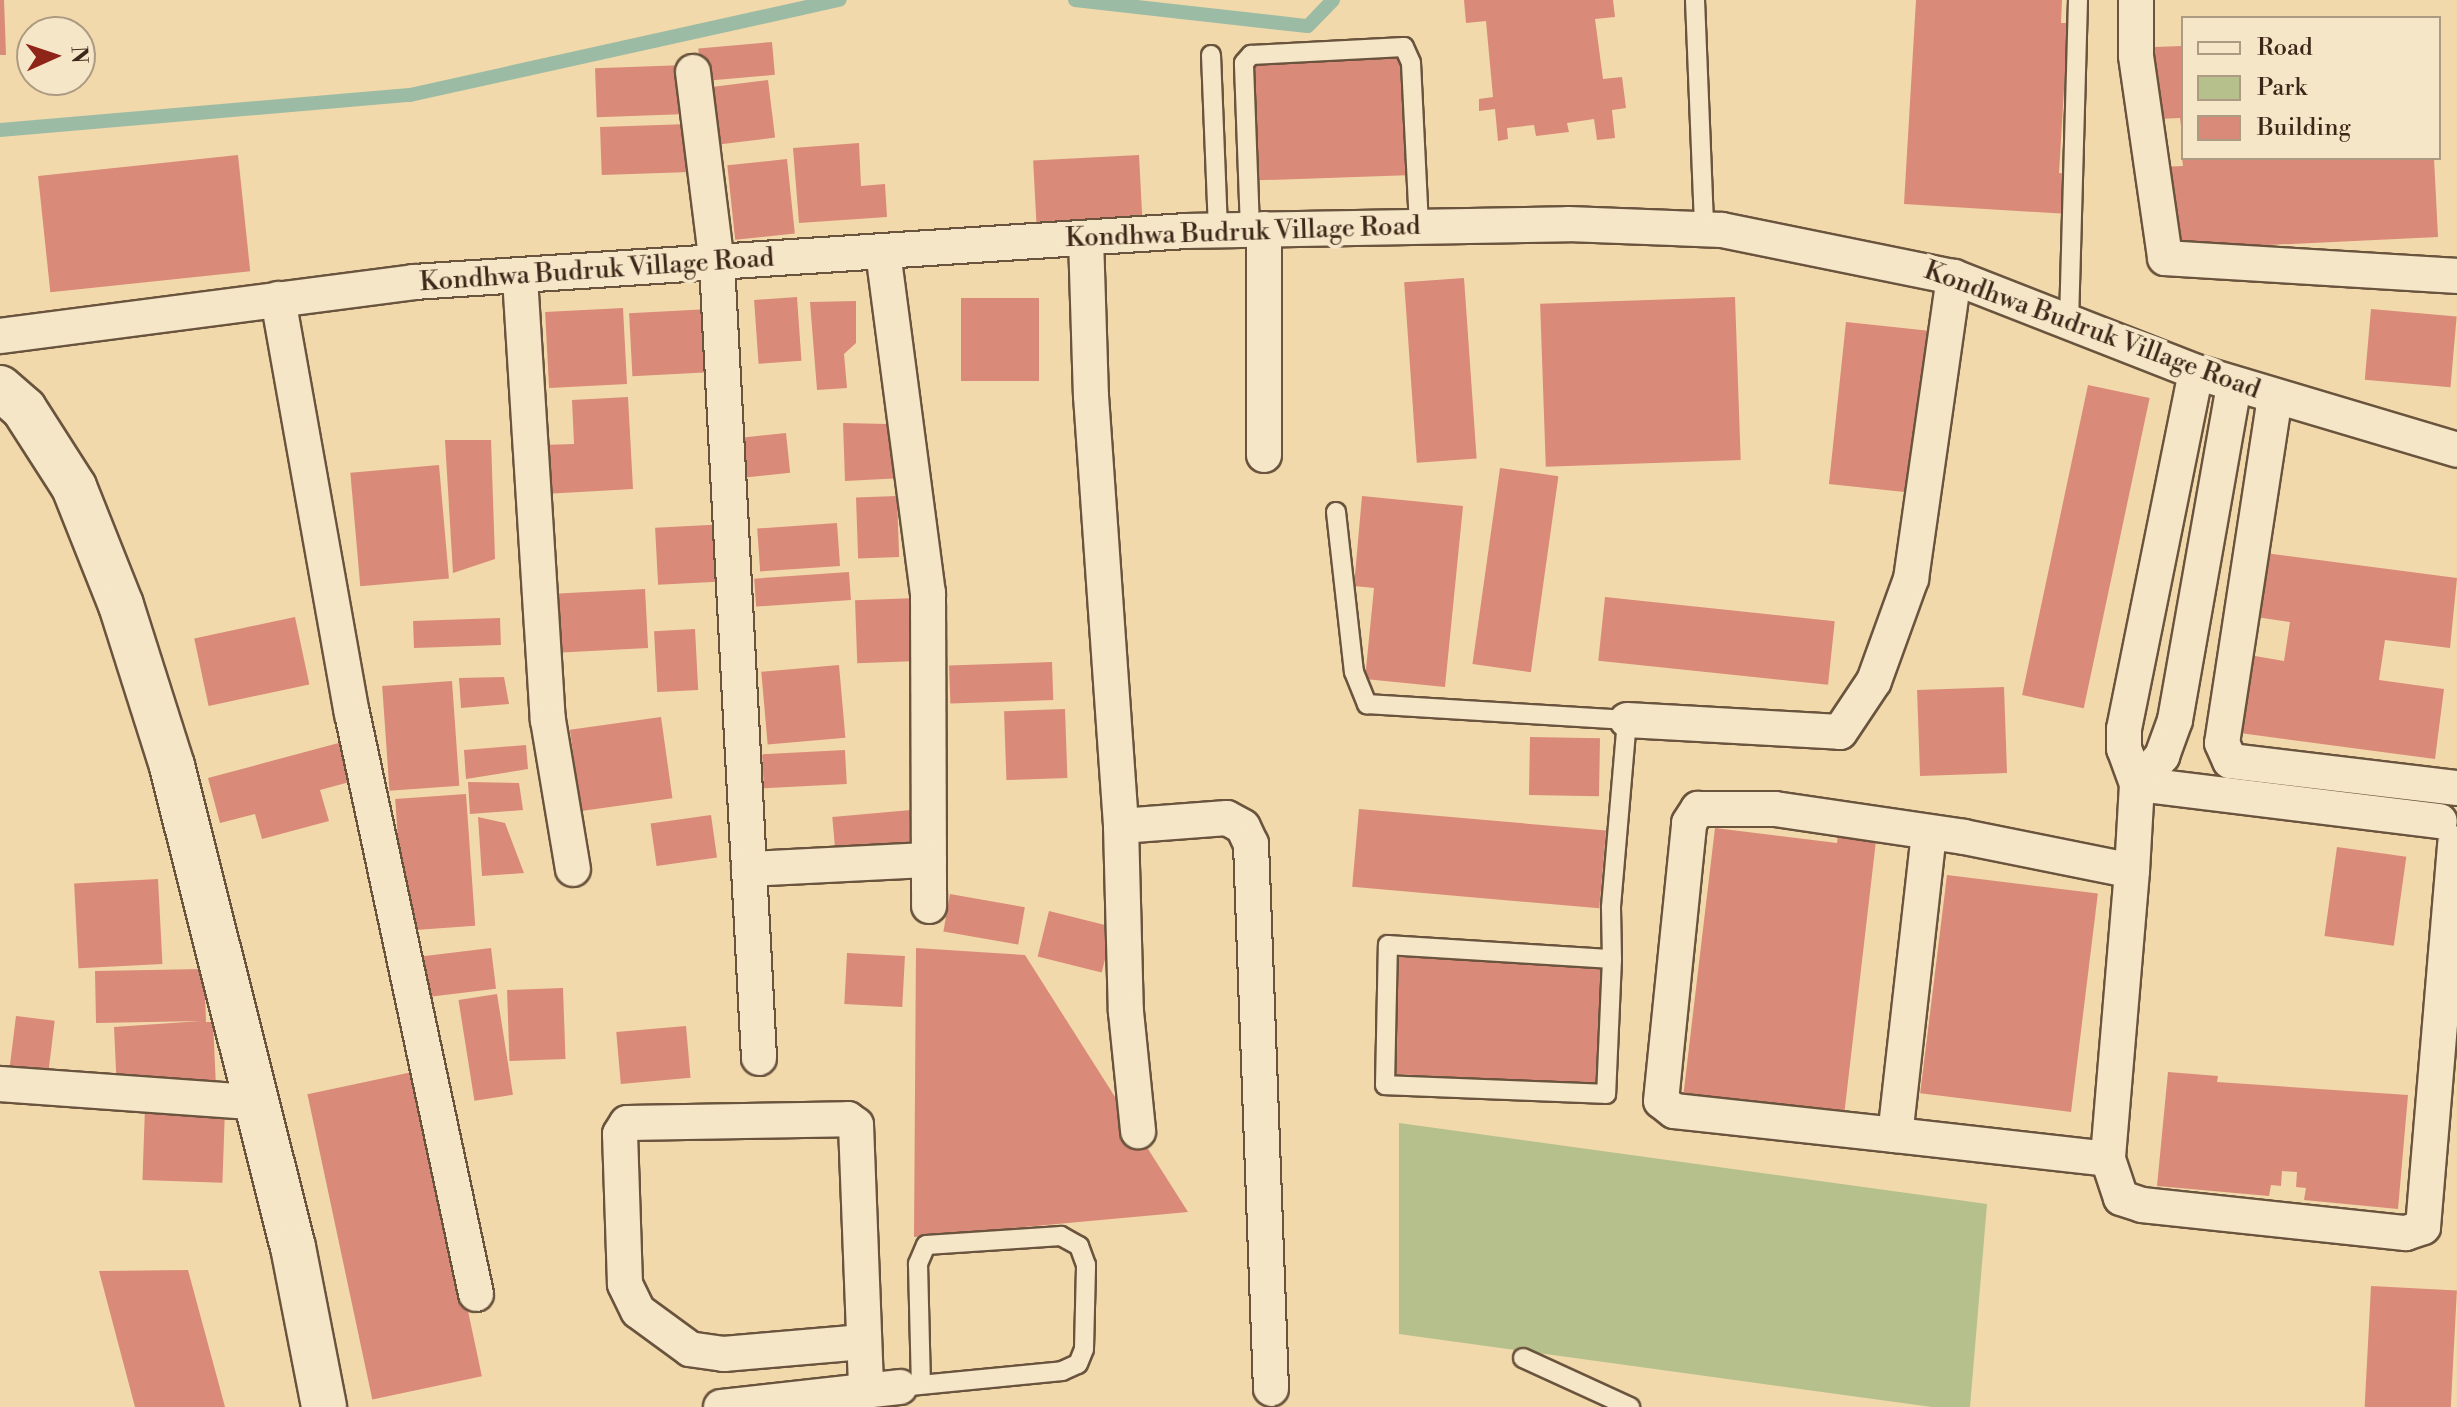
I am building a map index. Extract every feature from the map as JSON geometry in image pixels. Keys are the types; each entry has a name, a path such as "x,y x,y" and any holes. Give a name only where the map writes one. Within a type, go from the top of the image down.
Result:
{"street":[{"path":"2136,0 2139,86 2165,258 2457,276"},
{"path":"693,72 717,264 759,1058"},
{"name":"Kondhwa Budruk Village Road","path":"0,336 414,282 520,278 1086,238 1244,230 1568,224 1704,229 1824,247 1954,277 2196,372 2457,450"},
{"path":"1244,230 1264,455"},
{"path":"1086,238 1091,396 1121,826 1126,1012 1138,1131"},
{"path":"883,252 928,593 929,906"},
{"path":"1627,720 1840,732 1874,681 1911,579 1954,277"},
{"path":"520,278 548,720 573,869"},
{"path":"278,299 352,713 476,1294"},
{"path":"2137,784 2452,829 2446,1070 2423,1227 2406,1233 2142,1205 2121,1198 2108,1159 2137,784 2124,749 2124,729 2196,372"},
{"path":"2137,784 2162,756 2175,720 2234,384"},
{"path":"0,388 24,409 74,487 121,605 172,766 254,1102 293,1247 324,1407"},
{"path":"2275,397 2222,743 2230,761 2457,788"},
{"path":"2108,1159 1674,1111 1661,1101 1689,823 1698,809 1716,806 1775,809 1929,833 2132,871"},
{"path":"1121,826 1227,818 1243,827 1251,844 1271,1389"},
{"path":"1895,1135 1929,833"},
{"path":"749,869 929,860"},
{"path":"0,1084 254,1102"},
{"path":"863,1342 724,1354 690,1349 638,1311 625,1284 620,1134 627,1123 848,1119 856,1125 866,1391"},
{"path":"721,1407 911,1386"}],"lane":[{"path":"1695,0 1704,229"},
{"path":"2069,322 2078,0"},
{"path":"1244,230 1244,63 1251,55 1404,47 1411,63 1419,227"},
{"path":"1211,55 1244,230"},
{"path":"1336,512 1354,672 1367,704 1627,720 1611,908 1612,959 1606,1094 1385,1085 1388,945 1612,959"},
{"path":"1061,1236 1079,1246 1086,1265 1084,1349 1078,1364 1062,1371 911,1386 918,1264 926,1245 1061,1236"},
{"path":"1523,1358 1630,1407"}],"green space":[{"path":"1399,1123 1987,1204 1970,1407 1932,1407 1399,1334"}],"building":[{"path":"0,0 4,0 6,55 0,55"},
{"path":"1464,0 1613,0 1615,17 1595,19 1603,79 1622,77 1626,108 1612,110 1615,138 1597,140 1594,119 1567,123 1569,132 1536,136 1534,125 1507,128 1508,139 1498,141 1495,109 1479,111 1479,99 1493,97 1486,21 1466,23"},
{"path":"1916,0 2062,0 2061,23 2068,23 2059,173 2072,174 2069,214 1904,204"},
{"path":"772,42 775,75 701,81 698,48"},
{"path":"2181,46 2181,126 2180,118 2157,119 2154,47"},
{"path":"1409,52 1413,175 1257,180 1253,57"},
{"path":"686,65 688,114 597,117 595,68"},
{"path":"768,80 775,138 713,145 705,88"},
{"path":"689,124 691,172 602,175 600,127"},
{"path":"859,143 861,186 885,184 887,217 799,223 793,148"},
{"path":"238,155 250,271 50,292 38,176"},
{"path":"1139,155 1143,229 1037,234 1033,161"},
{"path":"787,159 795,234 735,240 727,165"},
{"path":"2182,160 2434,160 2438,237 2164,250 2160,167 2183,166"},
{"path":"1464,278 1477,459 1417,463 1404,282"},
{"path":"797,297 801,361 759,364 754,300"},
{"path":"1735,297 1741,460 1546,467 1540,304"},
{"path":"961,298 1039,298 1039,381 961,381"},
{"path":"856,301 856,343 844,354 847,388 817,390 810,302"},
{"path":"623,308 627,384 549,388 545,312"},
{"path":"710,309 713,372 632,376 629,313"},
{"path":"2371,309 2457,316 2450,387 2365,380"},
{"path":"1846,322 1929,331 1912,493 1829,484"},
{"path":"2088,385 2150,398 2084,708 2022,695"},
{"path":"628,397 633,489 544,494 541,445 574,444 572,400"},
{"path":"843,423 887,424 903,478 845,481"},
{"path":"786,433 790,473 738,478 734,438"},
{"path":"445,440 491,440 495,559 453,573"},
{"path":"439,465 449,579 360,586 350,473"},
{"path":"1500,468 1558,476 1531,672 1472,664"},
{"path":"897,496 899,557 858,558 856,497"},
{"path":"1362,496 1463,506 1445,687 1365,679 1374,588 1354,586"},
{"path":"837,523 840,566 760,571 757,529"},
{"path":"729,524 732,581 658,585 655,528"},
{"path":"2265,553 2457,578 2450,648 2385,640 2379,680 2444,689 2435,759 2240,733 2249,655 2284,661 2290,622 2256,617"},
{"path":"849,572 851,600 756,607 754,579"},
{"path":"645,589 648,648 552,653 549,594"},
{"path":"1605,597 1835,621 1828,685 1598,661"},
{"path":"917,598 919,661 857,663 855,600"},
{"path":"295,617 309,684 209,706 194,638"},
{"path":"500,618 501,645 414,648 413,621"},
{"path":"695,629 698,690 657,692 654,631"},
{"path":"1052,662 1053,700 950,704 949,666"},
{"path":"839,665 845,738 768,745 761,672"},
{"path":"504,677 509,704 461,708 459,678"},
{"path":"452,681 459,786 389,791 382,686"},
{"path":"2004,687 2007,773 1920,776 1917,690"},
{"path":"1065,709 1067,778 1006,780 1004,711"},
{"path":"661,717 672,798 581,811 570,730"},
{"path":"1530,737 1600,738 1599,796 1529,795"},
{"path":"346,741 357,780 320,790 329,821 262,839 255,814 220,823 208,778"},
{"path":"526,745 528,769 466,779 464,750"},
{"path":"845,750 847,784 764,788 762,754"},
{"path":"468,782 519,783 523,810 470,814"},
{"path":"466,794 475,926 404,931 395,799"},
{"path":"1359,809 1606,831 1599,908 1352,887"},
{"path":"911,810 914,842 835,849 832,817"},
{"path":"711,815 717,858 657,866 651,823"},
{"path":"478,817 505,823 524,873 482,876"},
{"path":"1715,828 1837,843 1839,828 1877,832 1844,1116 1683,1098"},
{"path":"2337,847 2406,857 2394,946 2324,936"},
{"path":"1947,875 2098,894 2071,1112 1920,1093"},
{"path":"158,879 162,964 79,968 74,883"},
{"path":"950,894 1025,907 1018,945 943,931"},
{"path":"1049,911 1113,927 1102,973 1038,957"},
{"path":"491,948 496,989 416,999 411,958"},
{"path":"916,948 1025,955 1188,1212 914,1237"},
{"path":"847,953 905,956 902,1007 844,1004"},
{"path":"1396,955 1605,966 1598,1085 1390,1074"},
{"path":"204,969 206,1022 213,1022 216,1087 117,1092 114,1027 201,1021 96,1023 95,971"},
{"path":"563,988 565,1059 510,1061 507,990"},
{"path":"497,994 513,1095 474,1101 458,1000"},
{"path":"16,1016 55,1021 48,1078 9,1074"},
{"path":"686,1026 691,1078 621,1084 616,1032"},
{"path":"417,1071 482,1376 372,1399 307,1094"},
{"path":"2168,1072 2218,1076 2217,1082 2408,1095 2398,1209 2304,1200 2306,1188 2296,1187 2297,1172 2282,1171 2281,1186 2271,1185 2269,1196 2157,1186"},
{"path":"145,1107 225,1110 222,1183 142,1180"},
{"path":"188,1270 225,1407 135,1407 99,1271"},
{"path":"2371,1286 2457,1291 2451,1407 2365,1407"}],"waterway":[{"path":"0,130 410,95 840,0"},
{"path":"1075,0 1308,26 1333,0"}]}
